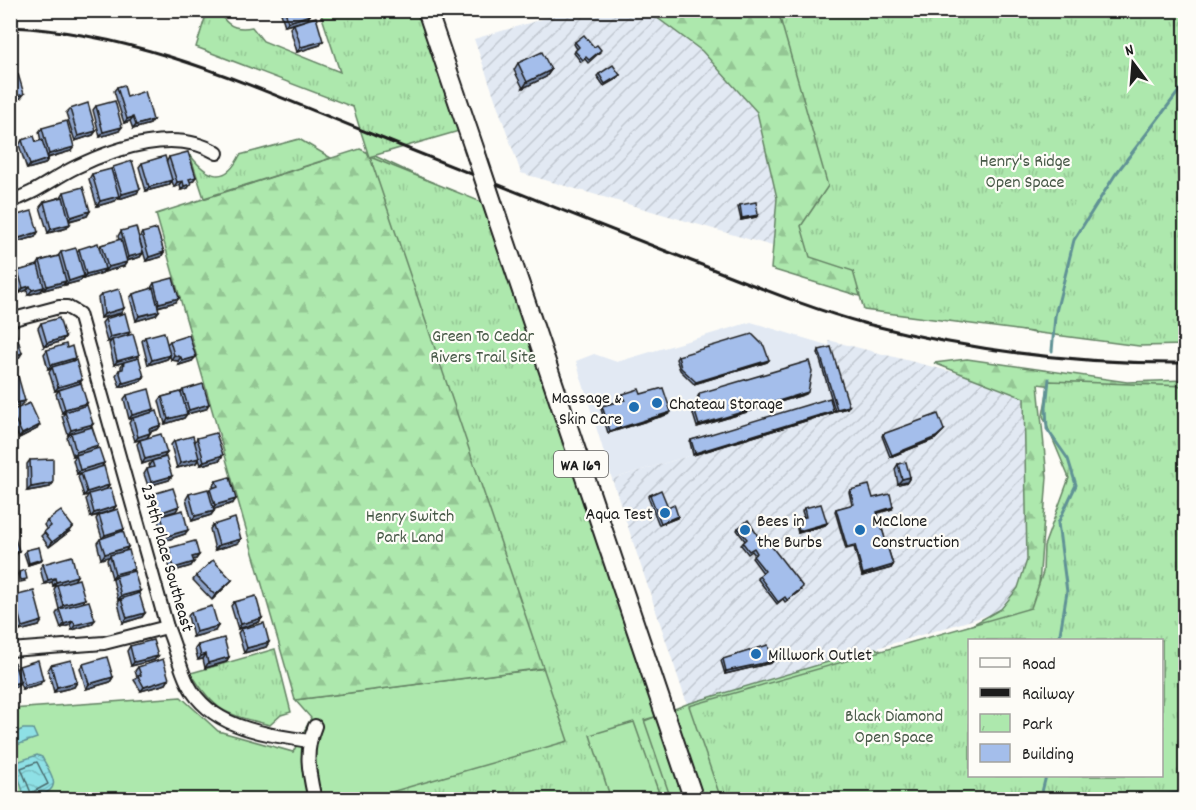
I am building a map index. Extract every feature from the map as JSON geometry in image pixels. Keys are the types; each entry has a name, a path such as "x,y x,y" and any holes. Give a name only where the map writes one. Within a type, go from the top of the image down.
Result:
{"main road":[{"name":"WA 169","path":"427,10 694,800"}],"street":[{"path":"10,201 36,191 75,167 122,150 170,141 199,144 217,153"},
{"name":"239th Place Southeast","path":"10,320 59,307 73,309 79,314 167,627 187,682 197,698 210,711 238,726 309,741"},
{"path":"10,651 104,643 167,627"},
{"path":"315,726 309,741 307,761 315,800"}],"shaded area":[{"path":"570,11 751,11 810,257 521,173 474,39"},
{"path":"751,322 830,346 849,408 612,479 576,361 594,354 617,362"},
{"path":"828,340 1027,391 1026,569 1016,592 1002,611 687,704 612,479 848,408"}],"green space":[{"path":"203,11 220,11 232,26 252,27 263,41 340,72 320,11 419,11 459,131 369,157 353,107 196,47 205,18"},
{"name":"Henry's Ridge Open Space","path":"648,11 1185,11 1043,252 1035,333 879,302 771,269 777,198 757,112 702,51"},
{"name":"Henry's Ridge Open Space","path":"778,11 1185,11 1185,345 1139,346 864,310 853,271 810,257 801,226 828,186"},
{"path":"299,139 331,158 204,198 190,155 203,169 216,175 228,171 240,155"},
{"name":"Henry Switch Park Land","path":"360,149 465,198 623,658 295,700 156,214"},
{"name":"Green To Cedar Rivers Trail Site","path":"370,157 484,203 658,716 644,720 671,799 661,799 634,722 590,735 611,799 367,799 568,741"},
{"path":"967,359 1127,382 1185,380 1185,621 1100,392 1038,384 1047,477 1035,639 968,639 908,647 972,625 1001,609 1018,588 1027,560 1024,398 934,363"},
{"name":"Black Diamond Open Space","path":"1049,381 1185,386 1185,799 721,799 689,706 1031,608 1043,572 1044,546 1069,478 1043,416"},
{"path":"875,648 899,660 968,773 968,777 1009,800 11,800 11,709 181,697 218,731 293,752 311,718 295,700 623,658 642,722 687,704"},
{"path":"275,649 291,712 281,715 270,725 242,718 223,710 207,696 191,673"}],"water":[{"path":"23,729 33,729 37,738 14,746 11,743 12,734"},
{"path":"37,755 42,757 52,775 53,785 47,793 27,799 14,763"}],"building":[{"path":"285,10 308,10 310,15 288,22"},
{"path":"316,17 323,41 301,47 294,24"},
{"path":"584,35 594,47 597,45 601,50 589,60 586,57 583,60 575,51 579,47 575,42"},
{"path":"542,52 551,70 527,82 518,63"},
{"path":"613,65 620,75 605,84 599,74"},
{"path":"18,74 24,94 10,98 10,76"},
{"path":"124,85 127,97 145,91 153,120 136,125 133,117 127,119 117,87"},
{"path":"115,101 122,127 103,132 96,106"},
{"path":"88,103 96,131 78,136 70,109"},
{"path":"67,121 74,147 49,154 42,128"},
{"path":"34,136 36,142 42,140 48,159 30,165 22,140"},
{"path":"188,152 196,177 189,179 191,184 184,186 183,181 177,182 169,157"},
{"path":"165,156 172,180 149,187 142,163"},
{"path":"132,161 140,189 122,194 113,167"},
{"path":"111,169 119,196 100,201 92,174"},
{"path":"83,187 90,211 71,217 64,192"},
{"path":"63,197 70,224 51,229 44,202"},
{"path":"756,202 758,215 742,218 740,205"},
{"path":"32,211 38,232 16,239 10,217"},
{"path":"136,227 143,253 128,257 121,231"},
{"path":"157,229 164,252 149,257 142,233"},
{"path":"121,239 127,262 108,267 101,245"},
{"path":"98,243 105,269 86,274 79,249"},
{"path":"76,248 84,276 69,281 61,252"},
{"path":"59,256 66,281 47,286 40,261"},
{"path":"38,265 44,287 32,290 30,286 23,288 18,271"},
{"path":"12,275 15,288 10,290 10,276"},
{"path":"173,278 179,298 159,303 154,283"},
{"path":"153,288 159,311 139,316 133,294"},
{"path":"119,289 124,308 104,314 102,294"},
{"path":"125,313 130,332 110,337 105,319"},
{"path":"59,318 65,337 47,343 41,323"},
{"path":"164,332 170,355 152,360 145,337"},
{"path":"16,333 22,353 10,357 10,335"},
{"path":"133,334 139,355 117,361 112,340"},
{"path":"752,334 764,346 769,360 696,382 681,368 678,356"},
{"path":"189,335 196,357 182,361 181,357 174,355 170,341"},
{"path":"66,344 67,348 72,346 75,358 51,365 47,350"},
{"path":"831,347 849,406 837,409 819,350"},
{"path":"139,358 144,377 123,383 119,370 123,369 124,362"},
{"path":"76,360 82,380 58,387 52,367"},
{"path":"809,361 812,371 808,392 699,425 695,412 700,393"},
{"path":"18,376 25,401 10,404 10,378"},
{"path":"81,383 87,403 65,409 59,390"},
{"path":"203,384 209,404 189,410 183,390"},
{"path":"663,388 671,412 610,431 602,406 625,400 623,394 639,389 641,394"},
{"path":"149,389 154,409 132,415 127,395"},
{"path":"181,392 187,414 168,419 162,397"},
{"path":"830,398 833,411 695,453 691,440"},
{"path":"30,403 40,425 22,434 11,411"},
{"path":"87,405 93,424 71,430 65,412"},
{"path":"157,411 161,425 149,429 150,433 138,437 133,418"},
{"path":"938,414 944,430 936,437 892,455 883,434"},
{"path":"92,427 98,445 76,452 71,433"},
{"path":"216,433 223,455 204,461 197,438"},
{"path":"161,434 167,453 145,459 140,440"},
{"path":"193,436 199,458 180,463 174,441"},
{"path":"99,448 104,463 80,470 76,455"},
{"path":"166,457 172,476 151,482 147,469 154,467 152,461"},
{"path":"53,459 53,483 31,487 30,460"},
{"path":"906,462 910,477 902,479 898,464"},
{"path":"104,466 109,485 87,492 81,473"},
{"path":"230,477 236,499 215,505 210,489 218,486 216,481"},
{"name":"McClone Construction","path":"869,485 873,498 890,494 893,507 877,512 893,565 863,574 855,545 847,547 836,509 854,504 850,490"},
{"path":"111,488 116,506 94,513 89,494"},
{"path":"173,488 179,506 159,513 153,494"},
{"path":"208,489 214,511 195,516 189,494"},
{"name":"Aqua Test","path":"661,490 668,507 674,504 678,516 661,523 650,495"},
{"path":"821,504 827,523 799,531 796,519 806,517 804,508"},
{"path":"118,509 124,529 105,535 99,515"},
{"path":"183,510 188,530 167,536 161,516"},
{"path":"61,511 73,527 52,542 44,532 51,526 47,521"},
{"path":"235,518 241,539 219,545 213,525"},
{"path":"748,520 759,538 765,538 803,587 787,600 785,597 778,602 759,576 765,571 753,556 757,553 754,548 749,551 743,543 747,539 738,528"},
{"path":"10,526 19,551 10,554"},
{"path":"123,531 128,547 105,554 100,539"},
{"path":"195,541 199,555 192,557 194,562 174,568 169,548"},
{"path":"39,547 42,559 29,563 26,550"},
{"path":"129,550 134,569 115,574 110,555"},
{"path":"72,556 77,576 56,582 55,578 48,580 43,564"},
{"path":"213,560 232,580 215,595 196,576"},
{"path":"25,570 27,579 21,580 19,572"},
{"path":"134,571 140,591 121,596 116,576"},
{"path":"79,579 85,599 63,605 57,585"},
{"path":"34,591 42,621 22,627 14,596"},
{"path":"139,593 145,613 127,618 121,599"},
{"path":"256,596 262,618 241,624 234,602"},
{"path":"89,601 95,620 75,625 73,621 64,624 59,609"},
{"path":"212,606 218,626 196,632 191,612"},
{"path":"264,623 269,642 247,648 241,629"},
{"path":"224,638 229,657 208,663 206,654 201,656 198,645"},
{"path":"153,640 158,656 134,662 130,646"},
{"name":"Millwork Outlet","path":"768,645 773,661 726,671 723,659"},
{"path":"107,657 113,677 89,684 83,664"},
{"path":"163,659 169,679 144,687 138,676 141,675 138,667"},
{"path":"38,660 43,680 25,685 19,666"},
{"path":"71,660 77,682 57,687 51,665"},
{"path":"14,662 20,682 10,685 10,663"}],"waterway":[{"path":"1052,351 1055,316 1074,240 1115,175 1186,82"},
{"path":"1049,379 1046,407 1047,429 1068,459 1076,485 1058,523 1067,592 1059,639"},
{"path":"1040,800 1046,777"},
{"path":"1123,800 1186,792"}],"railway":[{"path":"10,27 58,31 105,40 151,51 197,66 750,284 867,324 946,342 1025,354 1105,361 1186,363"}],"place":[{"name":"Chateau Storage","path":"657,403"},
{"name":"Massage & Skin Care","path":"634,407"},
{"name":"Aqua Test","path":"665,513"},
{"name":"Bees in the Burbs","path":"745,530"},
{"name":"McClone Construction","path":"860,530"},
{"name":"Millwork Outlet","path":"756,654"}]}
